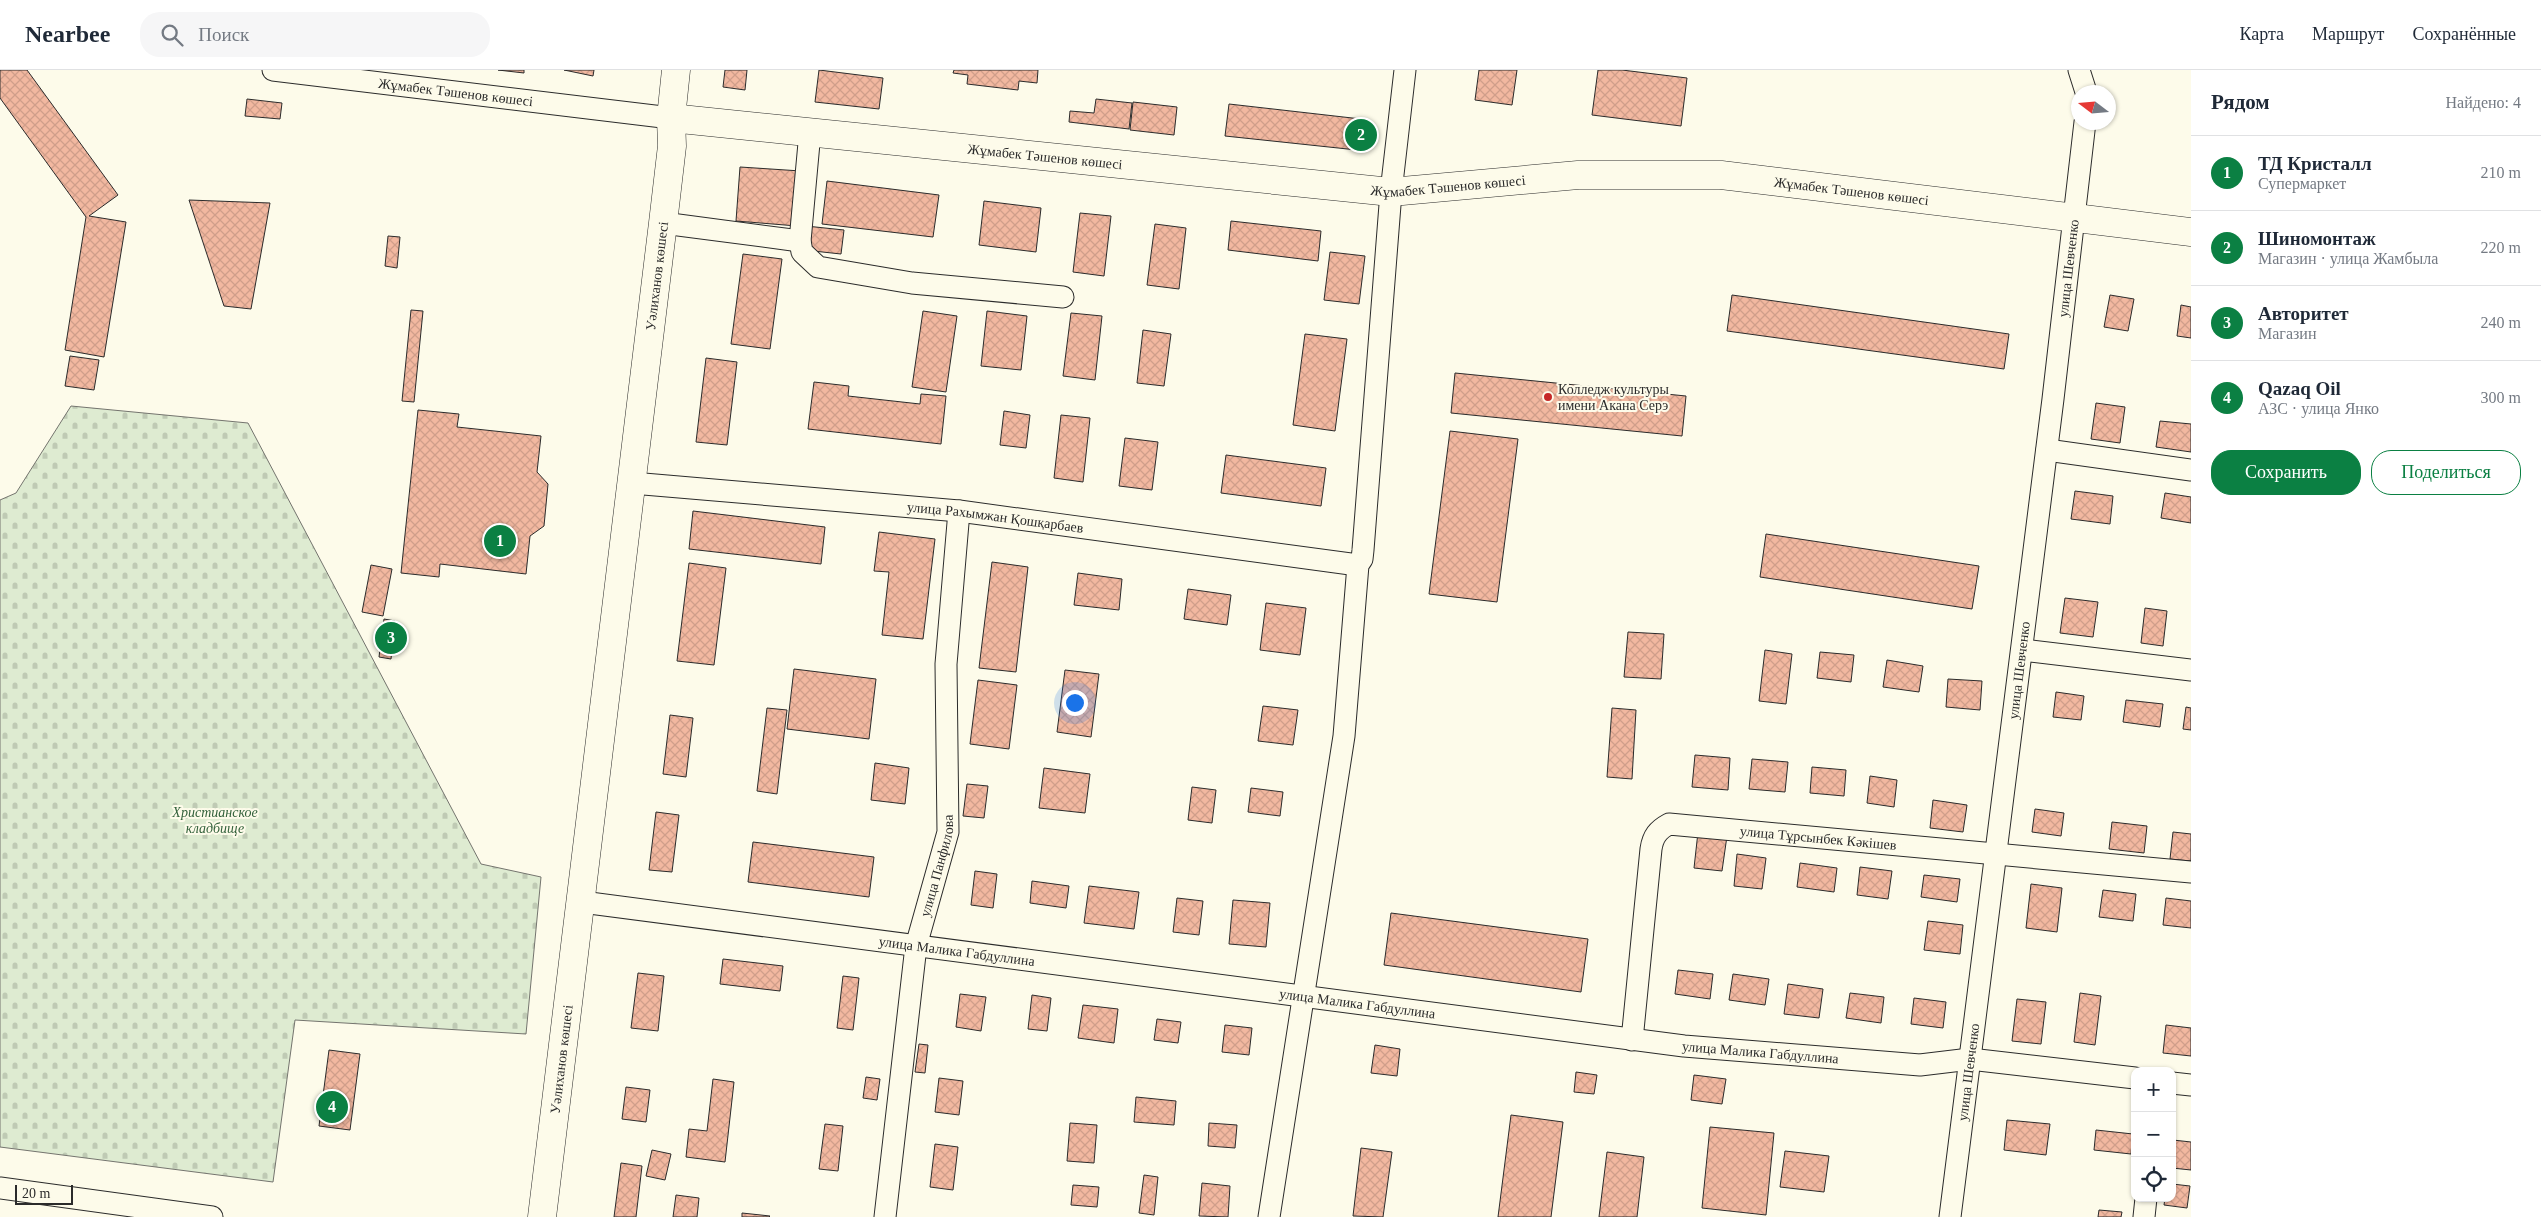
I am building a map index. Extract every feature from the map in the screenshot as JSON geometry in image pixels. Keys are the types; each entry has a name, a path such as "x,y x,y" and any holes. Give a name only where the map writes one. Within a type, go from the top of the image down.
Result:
{"main road":[{"name":"Уәлиханов көшесі","path":"542,1217 562,1047 568,1018 672,146 671,118 676,70"},
{"name":"Жұмабек Тәшенов көшесі","path":"671,118 1391,192 1578,175 1721,175 2191,232"},
{"path":"562,1047 559,1016 663,152 671,118"}],"street":[{"name":"Жұмабек Тәшенов көшесі","path":"273,70 671,118"},
{"path":"1269,1217 1344,736 1358,565 1362,559 1391,192 1405,70"},
{"path":"2079,70 2084,85"},
{"name":"улица Шевченко","path":"1950,1217 2076,218 2084,130"},
{"path":"810,132 800,241 802,252 818,267 912,283 1063,297"},
{"path":"663,223 800,241"},
{"path":"2047,450 2191,470"},
{"name":"улица Рахымжан Қошқарбаев","path":"632,484 959,511 1358,565"},
{"name":"улица Панфилова","path":"886,1217 916,946 948,832 946,664 959,511"},
{"path":"2022,650 2191,670"},
{"name":"улица Тұрсынбек Кәкішев","path":"1632,1040 1651,849 1653,838 1660,829 1669,824 2191,872"},
{"name":"улица Малика Габдуллина","path":"582,902 1632,1040 1920,1065 1970,1059 2131,1078"},
{"path":"2176,1083 2191,1085"},
{"path":"0,1188 127,1211 212,1217"},
{"path":"2144,1217 2146,1202"}],"green space":[{"name":"Христианское кладбище","path":"71,406 248,423 481,864 541,877 526,1034 295,1020 273,1182 0,1147 0,500 16,493"}],"building":[{"path":"0,70 27,70 118,195 89,216 126,222 104,357 65,350 86,217 0,98"},
{"path":"498,70 524,70 524,73"},
{"path":"564,70 594,70 593,76"},
{"path":"725,70 747,70 745,90 723,87"},
{"path":"819,70 883,78 879,109 815,102"},
{"path":"954,70 1038,70 1037,83 1019,81 1018,90 967,84 968,75 953,73"},
{"path":"1479,70 1517,70 1512,105 1475,100"},
{"path":"1598,70 1622,70 1687,78 1681,126 1592,115"},
{"path":"247,99 282,103 280,119 245,116"},
{"path":"1096,99 1132,103 1129,129 1069,122 1070,111 1094,113"},
{"path":"1133,102 1177,107 1174,135 1130,130"},
{"path":"1229,104 1361,119 1357,150 1225,136"},
{"path":"740,167 801,171 797,226 736,221"},
{"path":"827,181 939,195 933,237 822,224"},
{"path":"189,200 270,203 251,309 224,306"},
{"path":"984,201 1041,208 1036,252 979,245"},
{"path":"1080,213 1111,216 1104,276 1073,272"},
{"path":"1231,221 1321,231 1318,261 1228,250"},
{"path":"1155,224 1186,228 1179,289 1147,285"},
{"path":"806,226 844,230 841,254 804,250"},
{"path":"388,236 400,237 397,268 385,266"},
{"path":"1330,252 1365,256 1359,304 1324,300"},
{"path":"743,254 782,259 770,349 731,344"},
{"path":"1732,295 2009,334 2004,369 1727,331"},
{"path":"2110,295 2134,299 2128,331 2104,327"},
{"path":"2181,305 2191,307 2191,338 2177,336"},
{"path":"411,310 423,311 414,402 402,401"},
{"path":"923,311 957,316 946,392 912,387"},
{"path":"987,311 1027,316 1021,370 981,366"},
{"path":"1071,313 1102,316 1095,380 1063,376"},
{"path":"1143,330 1171,334 1164,386 1137,383"},
{"path":"1305,334 1347,339 1335,431 1293,425"},
{"path":"70,356 99,360 94,390 65,386"},
{"path":"706,358 737,362 727,445 696,442"},
{"path":"1455,373 1686,396 1682,436 1451,413"},
{"path":"814,382 849,386 848,396 920,404 921,394 946,396 941,444 808,429"},
{"path":"2096,403 2125,407 2120,443 2091,439"},
{"path":"418,410 459,414 457,427 541,436 537,472 548,484 544,526 530,536 526,574 440,564 439,577 401,573"},
{"path":"1004,411 1030,415 1026,448 1000,445"},
{"path":"1061,415 1090,418 1083,482 1054,478"},
{"path":"2160,421 2191,424 2191,452 2156,447"},
{"path":"1450,431 1518,439 1497,602 1429,594"},
{"path":"1125,438 1158,442 1152,490 1119,486"},
{"path":"1226,455 1326,468 1321,506 1221,493"},
{"path":"2075,491 2113,496 2110,524 2071,519"},
{"path":"2165,493 2191,497 2191,523 2161,518"},
{"path":"693,511 825,527 821,564 689,549"},
{"path":"879,532 935,539 923,639 882,635 889,572 874,571"},
{"path":"1766,534 1979,566 1972,609 1760,577"},
{"path":"992,562 1028,567 1016,672 979,668"},
{"path":"689,563 726,568 714,665 677,661"},
{"path":"371,565 392,569 383,616 362,612"},
{"path":"1078,573 1122,579 1119,610 1074,605"},
{"path":"1188,589 1231,595 1227,625 1184,619"},
{"path":"2065,598 2098,602 2093,637 2060,633"},
{"path":"1266,603 1306,608 1300,655 1260,650"},
{"path":"2145,608 2167,611 2163,646 2141,643"},
{"path":"384,619 395,621 391,659 379,657"},
{"path":"1628,632 1664,634 1661,679 1624,677"},
{"path":"1765,650 1792,654 1786,704 1759,701"},
{"path":"1820,652 1854,655 1851,682 1817,678"},
{"path":"1887,660 1923,666 1919,692 1883,687"},
{"path":"794,669 876,679 869,739 787,729"},
{"path":"1065,670 1099,674 1091,737 1057,732"},
{"path":"1948,679 1982,681 1980,710 1946,707"},
{"path":"978,680 1017,685 1009,749 970,744"},
{"path":"2056,692 2084,696 2081,720 2053,717"},
{"path":"2126,700 2163,704 2160,727 2123,722"},
{"path":"1263,706 1298,710 1293,745 1258,741"},
{"path":"2186,707 2191,708 2191,730 2183,729"},
{"path":"767,708 787,710 777,794 757,791"},
{"path":"1612,708 1636,710 1632,779 1607,777"},
{"path":"670,715 693,718 686,777 663,774"},
{"path":"1695,755 1730,758 1728,790 1692,787"},
{"path":"1752,759 1788,762 1785,792 1749,789"},
{"path":"875,763 909,768 905,804 871,800"},
{"path":"1812,767 1846,770 1844,796 1810,793"},
{"path":"1044,768 1090,774 1085,813 1039,808"},
{"path":"1870,776 1897,780 1894,807 1867,803"},
{"path":"967,784 988,786 984,818 963,816"},
{"path":"1192,787 1216,790 1212,823 1188,820"},
{"path":"1251,788 1283,792 1280,816 1248,812"},
{"path":"1933,800 1967,805 1963,832 1930,828"},
{"path":"2035,809 2064,813 2061,836 2032,832"},
{"path":"656,812 679,815 672,872 649,870"},
{"path":"2112,822 2147,826 2144,853 2109,849"},
{"path":"1698,832 1727,836 1722,871 1694,868"},
{"path":"2173,832 2191,834 2191,861 2170,859"},
{"path":"753,842 874,857 869,897 748,882"},
{"path":"1737,854 1766,858 1762,889 1734,886"},
{"path":"1800,863 1837,868 1834,892 1797,887"},
{"path":"1860,867 1892,871 1888,899 1857,895"},
{"path":"975,871 997,874 993,908 971,905"},
{"path":"1924,875 1960,879 1957,902 1921,897"},
{"path":"1032,881 1069,886 1066,908 1030,903"},
{"path":"2031,884 2062,888 2057,932 2026,928"},
{"path":"1089,886 1139,892 1134,929 1084,923"},
{"path":"2103,890 2136,894 2133,921 2099,917"},
{"path":"1177,898 1203,901 1199,935 1173,932"},
{"path":"2166,898 2191,901 2191,928 2163,925"},
{"path":"1233,900 1270,903 1266,947 1229,944"},
{"path":"1391,913 1588,939 1581,992 1384,965"},
{"path":"1928,921 1963,925 1960,954 1924,950"},
{"path":"723,959 783,966 780,991 720,984"},
{"path":"1678,970 1713,974 1710,999 1675,994"},
{"path":"638,973 664,976 658,1031 631,1028"},
{"path":"1733,974 1769,979 1765,1005 1729,1000"},
{"path":"843,976 859,978 853,1030 837,1028"},
{"path":"1788,984 1823,989 1819,1018 1784,1014"},
{"path":"1850,993 1884,997 1881,1023 1846,1018"},
{"path":"2080,993 2101,996 2095,1045 2074,1042"},
{"path":"960,994 986,997 981,1031 956,1027"},
{"path":"1032,995 1051,998 1047,1031 1028,1029"},
{"path":"1914,998 1946,1002 1943,1028 1911,1024"},
{"path":"2017,999 2046,1002 2041,1044 2012,1041"},
{"path":"1083,1005 1118,1009 1114,1043 1078,1038"},
{"path":"1157,1019 1181,1022 1178,1043 1154,1040"},
{"path":"1225,1025 1252,1028 1249,1055 1222,1052"},
{"path":"2166,1025 2191,1028 2191,1056 2163,1053"},
{"path":"919,1044 928,1045 925,1073 915,1072"},
{"path":"1375,1045 1400,1049 1397,1076 1371,1073"},
{"path":"329,1050 360,1054 350,1130 319,1126"},
{"path":"1576,1072 1597,1075 1594,1094 1574,1092"},
{"path":"1694,1075 1726,1079 1722,1104 1691,1100"},
{"path":"866,1077 880,1079 877,1100 863,1098"},
{"path":"939,1078 963,1081 959,1115 935,1112"},
{"path":"713,1079 734,1082 725,1162 686,1157 689,1129 707,1131"},
{"path":"626,1087 650,1090 646,1122 622,1119"},
{"path":"1136,1097 1176,1101 1174,1125 1134,1122"},
{"path":"1511,1115 1563,1122 1551,1217 1498,1217"},
{"path":"2007,1120 2050,1124 2046,1155 2004,1150"},
{"path":"1070,1123 1097,1125 1094,1163 1067,1161"},
{"path":"1209,1123 1237,1125 1235,1148 1208,1146"},
{"path":"825,1124 843,1126 838,1171 819,1169"},
{"path":"1710,1127 1774,1133 1766,1215 1702,1208"},
{"path":"2096,1130 2131,1134 2131,1154 2094,1150"},
{"path":"2176,1140 2191,1142 2191,1170 2176,1168"},
{"path":"935,1144 958,1147 953,1190 930,1187"},
{"path":"1361,1148 1392,1152 1383,1217 1353,1216"},
{"path":"652,1150 671,1154 665,1180 646,1176"},
{"path":"1785,1151 1829,1156 1824,1192 1780,1187"},
{"path":"1607,1152 1644,1157 1637,1217 1599,1217"},
{"path":"621,1163 642,1166 636,1217 614,1217"},
{"path":"1144,1175 1158,1177 1154,1215 1139,1213"},
{"path":"1202,1183 1230,1186 1228,1217 1199,1216"},
{"path":"2176,1184 2190,1186 2187,1208 2164,1205 2164,1202 2176,1202"},
{"path":"1073,1185 1099,1187 1097,1207 1071,1205"},
{"path":"676,1195 699,1198 697,1217 673,1217"},
{"path":"2099,1210 2122,1212 2121,1217 2098,1217"},
{"path":"742,1213 770,1216 742,1217"}],"place":[{"name":"Шиномонтаж","path":"1361,135"},
{"name":"Колледж культуры имени Акана Серэ","path":"1548,397"},
{"name":"ТД Кристалл","path":"500,541"},
{"name":"Авторитет","path":"391,638"},
{"name":"Qazaq Oil","path":"332,1107"}]}
